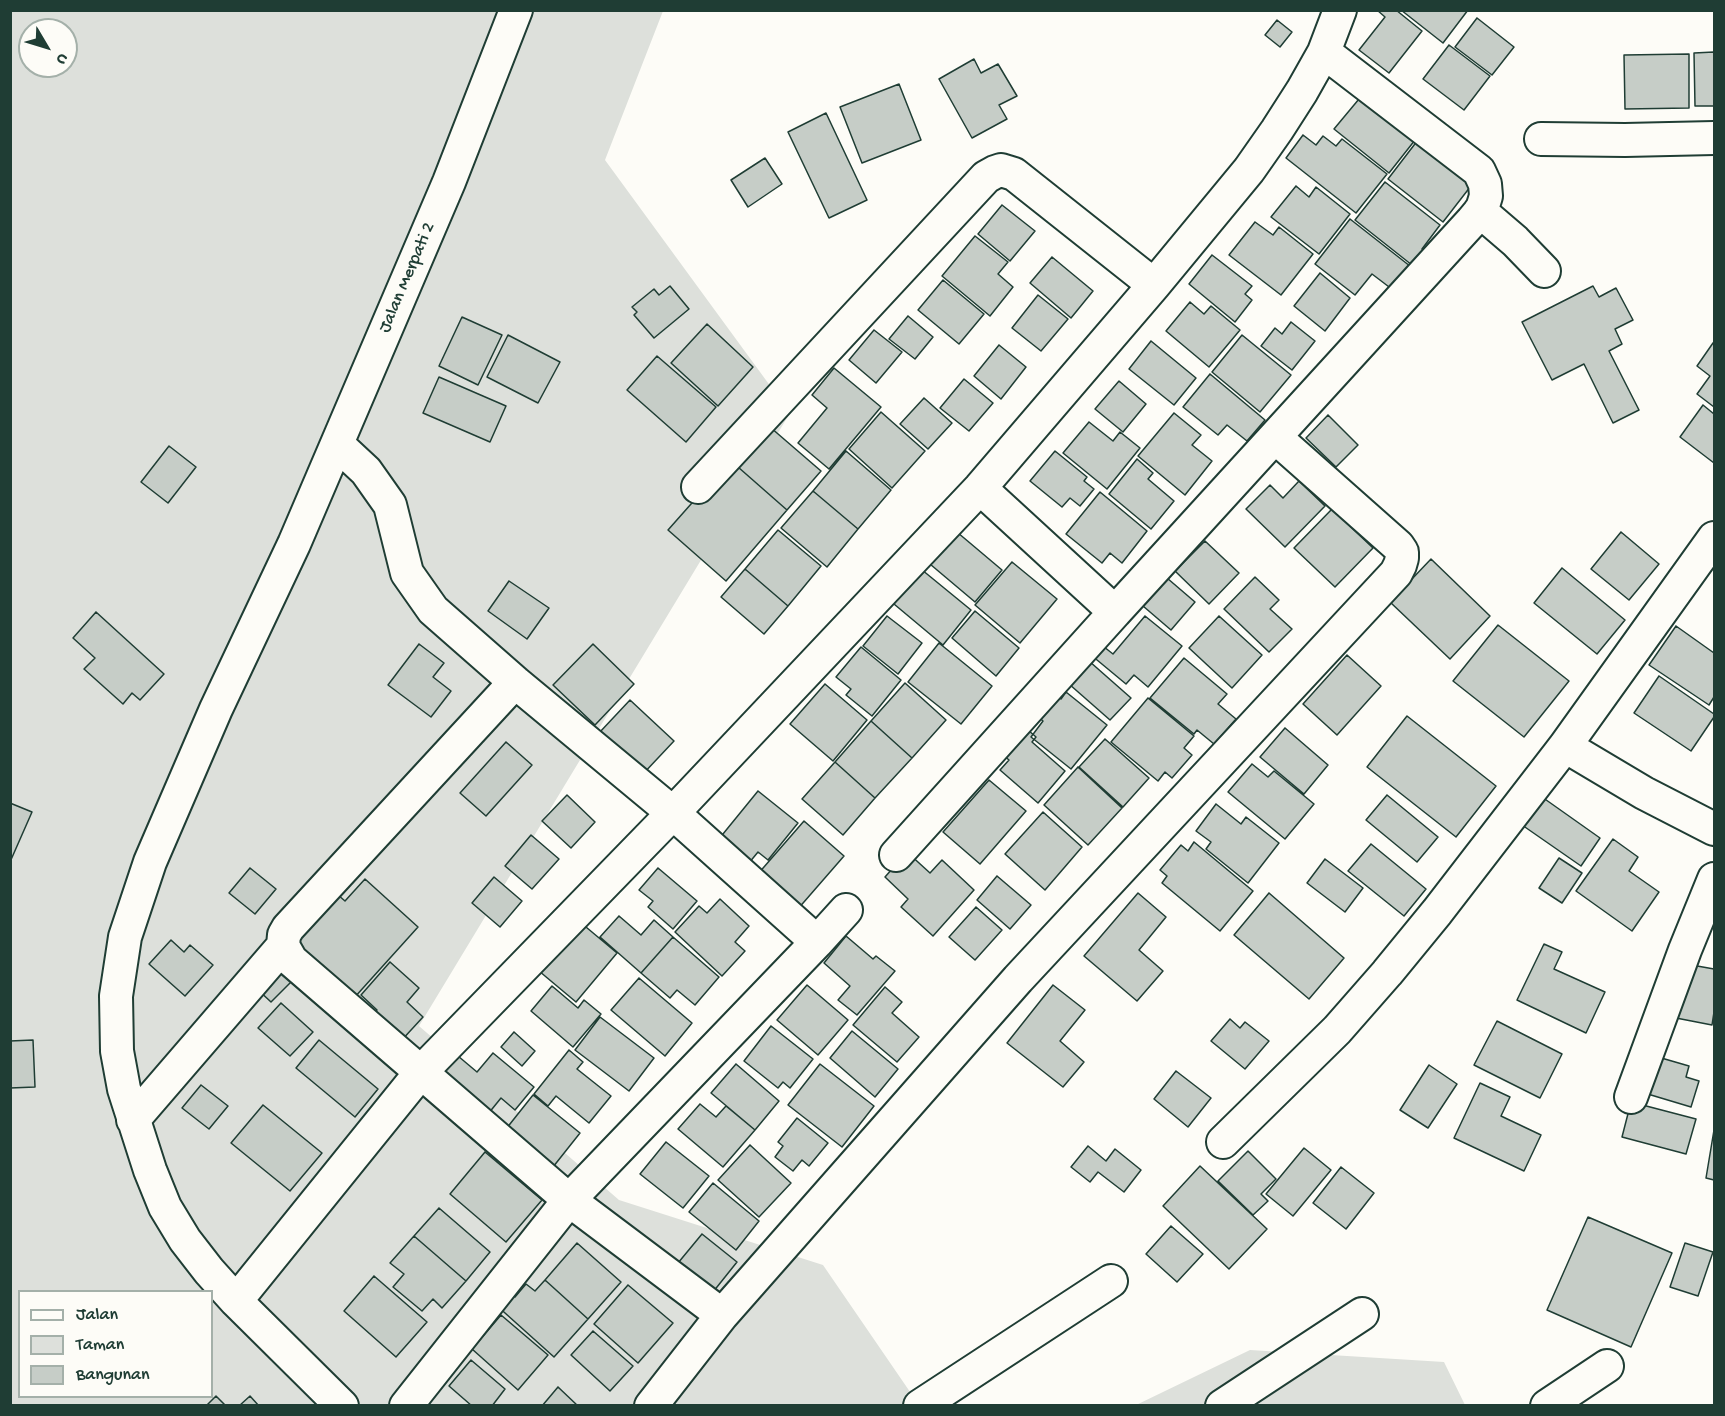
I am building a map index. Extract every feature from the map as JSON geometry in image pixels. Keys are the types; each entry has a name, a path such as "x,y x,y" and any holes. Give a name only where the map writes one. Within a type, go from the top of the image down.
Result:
{"street":[{"name":"Jalan Merpati 2","path":"342,1406 209,1271 185,1240 165,1207 150,1170 124,1089 117,1051 116,996 125,937 150,862 216,709 294,544 337,444 449,182 516,10"},
{"path":"237,1301 420,1072 673,813 980,488 1154,285 1260,154 1296,101 1324,52 1340,10"},
{"path":"896,855 1480,211 1486,196 1485,184 1479,171 1324,52"},
{"path":"1541,139 1714,138"},
{"path":"698,487 986,177 995,172 1001,170 1014,174 1154,285"},
{"path":"1480,211 1515,241 1544,271"},
{"path":"651,1406 722,1315 1018,979 1396,573 1402,558 1398,546 1275,437"},
{"path":"337,444 366,471 390,505 407,573 433,610 515,682 673,813 817,942"},
{"path":"980,488 1115,612"},
{"path":"1223,1142 1337,1030 1387,973 1478,860 1565,746 1714,538"},
{"path":"515,682 288,928 284,935 283,946 291,960 569,1200 722,1315"},
{"path":"1565,746 1644,793 1714,829"},
{"path":"1631,1097 1685,950 1714,879"},
{"path":"406,1406 569,1200 846,910"},
{"path":"133,1120 283,946"},
{"path":"920,1406 1111,1281"},
{"path":"1222,1406 1362,1314"},
{"path":"1547,1406 1607,1366"}],"green space":[{"path":"10,11 663,11 605,160 790,413 419,1026 619,1200 823,1265 919,1405 11,1405"},
{"path":"1250,1350 1444,1362 1465,1405 1134,1406"}],"building":[{"path":"1377,10 1396,10 1422,31 1389,73 1359,50 1385,17"},
{"path":"1401,10 1468,10 1443,43"},
{"path":"1477,18 1514,47 1492,75 1455,47"},
{"path":"1277,20 1292,32 1280,47 1265,35"},
{"path":"1449,45 1490,76 1464,110 1423,79"},
{"path":"1714,52 1714,106 1695,106 1694,53"},
{"path":"1689,54 1689,108 1625,109 1624,55"},
{"path":"974,59 981,73 998,64 1017,96 999,105 1007,119 972,138 939,79"},
{"path":"899,84 921,140 862,163 840,107"},
{"path":"1359,99 1370,108 1376,101 1419,135 1389,173 1334,129"},
{"path":"826,113 867,200 829,218 788,132"},
{"path":"1303,135 1316,145 1323,136 1336,146 1342,139 1387,174 1356,213 1286,158"},
{"path":"1421,136 1474,182 1443,222 1388,179"},
{"path":"765,158 782,184 748,207 731,180"},
{"path":"1385,182 1440,225 1422,249 1429,255 1417,269 1355,220"},
{"path":"1296,186 1309,197 1316,187 1350,214 1319,254 1271,217"},
{"path":"1002,205 1035,231 1010,261 978,234"},
{"path":"1350,219 1415,270 1397,293 1372,274 1355,295 1315,264"},
{"path":"1255,222 1273,235 1279,227 1313,254 1281,295 1229,255"},
{"path":"975,236 1008,262 998,274 1013,287 990,316 942,276"},
{"path":"1212,255 1252,286 1245,294 1252,300 1235,322 1189,284"},
{"path":"1052,257 1093,291 1071,318 1030,283"},
{"path":"1320,273 1350,298 1325,331 1294,306"},
{"path":"943,280 984,314 959,344 918,310"},
{"path":"670,286 689,309 654,338 634,315 637,312 632,307 654,289 659,295"},
{"path":"1593,286 1599,297 1616,288 1633,320 1615,329 1622,344 1609,351 1639,410 1613,423 1584,364 1552,380 1522,322"},
{"path":"1038,295 1068,319 1041,351 1012,328"},
{"path":"1190,302 1204,314 1211,306 1240,330 1209,367 1166,331"},
{"path":"908,316 933,337 915,359 889,339"},
{"path":"462,317 502,335 478,385 439,366"},
{"path":"1291,322 1315,341 1292,370 1261,346 1275,328 1282,334"},
{"path":"707,324 753,367 718,406 671,363"},
{"path":"874,330 902,352 876,383 849,360"},
{"path":"508,335 560,362 538,403 487,377"},
{"path":"1242,335 1291,375 1260,412 1212,372"},
{"path":"1151,341 1196,378 1174,405 1129,369"},
{"path":"1713,343 1714,407 1697,394 1710,376 1697,366"},
{"path":"999,345 1026,367 1001,399 974,376"},
{"path":"657,356 716,407 686,442 627,390"},
{"path":"834,368 881,407 829,469 798,443 827,408 812,395"},
{"path":"1210,374 1265,420 1247,441 1227,425 1218,435 1183,407"},
{"path":"439,377 506,406 490,442 423,413"},
{"path":"964,379 993,403 969,431 940,408"},
{"path":"1119,381 1146,404 1123,432 1095,409"},
{"path":"924,398 952,423 928,449 900,424"},
{"path":"1703,405 1714,414 1714,463 1680,437"},
{"path":"881,412 925,451 892,488 849,449"},
{"path":"1174,413 1201,435 1192,445 1212,461 1185,495 1138,456"},
{"path":"1328,415 1358,445 1336,467 1306,438"},
{"path":"763,421 821,471 787,510 730,460"},
{"path":"1089,422 1113,441 1120,432 1140,448 1107,489 1063,453"},
{"path":"169,446 196,467 168,503 141,482"},
{"path":"846,451 891,490 858,529 813,491"},
{"path":"1055,451 1087,477 1084,481 1094,489 1080,506 1070,498 1062,507 1030,481"},
{"path":"1137,459 1153,473 1148,479 1174,501 1151,529 1109,494"},
{"path":"730,460 787,510 726,581 668,530"},
{"path":"1299,481 1325,506 1285,547 1246,509 1270,485 1283,498"},
{"path":"813,491 858,529 827,567 781,528"},
{"path":"1100,492 1147,531 1122,563 1110,553 1102,563 1066,534"},
{"path":"1332,509 1373,548 1335,587 1294,548"},
{"path":"951,527 1002,570 975,602 924,559"},
{"path":"778,530 821,566 788,606 745,569"},
{"path":"1621,532 1659,564 1629,600 1591,569"},
{"path":"1205,541 1239,573 1209,604 1175,571"},
{"path":"1431,559 1490,616 1450,659 1390,602"},
{"path":"1012,562 1057,599 1020,643 975,605"},
{"path":"916,565 971,610 943,645 882,594"},
{"path":"1562,568 1625,620 1597,654 1534,603"},
{"path":"745,569 788,606 764,634 721,597"},
{"path":"1255,577 1279,600 1270,609 1292,629 1269,652 1224,609"},
{"path":"1167,578 1195,602 1171,630 1143,606"},
{"path":"509,581 549,608 527,639 488,611"},
{"path":"975,611 1019,648 996,676 952,638"},
{"path":"96,612 164,674 140,700 132,693 123,704 84,669 95,658 73,638"},
{"path":"887,616 922,643 898,674 863,646"},
{"path":"1145,616 1182,646 1148,687 1134,675 1126,684 1085,650 1094,639 1113,654"},
{"path":"1219,616 1262,655 1232,688 1189,648"},
{"path":"1498,625 1569,681 1524,737 1453,681"},
{"path":"1676,626 1714,653 1714,697 1709,705 1649,665"},
{"path":"939,643 992,686 961,724 908,682"},
{"path":"419,644 444,663 433,677 451,691 431,717 388,685"},
{"path":"593,644 634,684 595,725 553,685"},
{"path":"861,647 901,680 872,716 846,695 851,689 836,677"},
{"path":"1347,655 1381,686 1337,735 1303,704"},
{"path":"1184,658 1227,694 1218,704 1236,719 1214,744 1197,730 1194,734 1150,698"},
{"path":"1089,661 1131,698 1110,720 1069,684"},
{"path":"1659,676 1714,714 1691,751 1634,713"},
{"path":"905,683 946,720 912,758 871,721"},
{"path":"825,684 867,720 833,761 790,724"},
{"path":"1049,690 1061,699 1066,692 1107,725 1071,769 1031,737 1043,721 1031,711"},
{"path":"1148,698 1194,736 1184,748 1192,755 1172,778 1165,772 1158,781 1111,742"},
{"path":"630,700 674,741 642,775 599,733"},
{"path":"1407,716 1496,786 1456,837 1367,767"},
{"path":"871,721 912,758 875,798 835,762"},
{"path":"1020,723 1036,737 1032,742 1065,771 1038,803 1000,770 1009,760 997,750"},
{"path":"1285,728 1328,765 1304,794 1260,757"},
{"path":"1105,739 1149,778 1123,807 1079,767"},
{"path":"506,742 532,765 486,816 460,793"},
{"path":"835,762 875,798 843,835 802,799"},
{"path":"1252,764 1268,777 1274,771 1314,804 1285,839 1228,792"},
{"path":"1078,767 1122,808 1088,845 1044,805"},
{"path":"989,780 1026,811 980,864 943,832"},
{"path":"758,791 798,823 768,860 758,852 744,869 714,845"},
{"path":"567,795 595,822 571,848 542,821"},
{"path":"1387,795 1438,837 1417,862 1366,820"},
{"path":"1542,797 1600,838 1581,866 1522,825"},
{"path":"10,803 32,812 10,862"},
{"path":"1216,804 1241,824 1246,817 1279,843 1248,883 1206,849 1211,842 1196,831"},
{"path":"1043,812 1082,847 1045,890 1005,854"},
{"path":"804,821 844,856 797,910 757,875"},
{"path":"531,835 559,859 532,889 505,866"},
{"path":"1613,839 1638,857 1629,871 1659,892 1632,931 1576,891"},
{"path":"1194,842 1253,891 1220,931 1162,883 1167,876 1160,870 1181,845 1188,851"},
{"path":"1371,844 1426,889 1404,916 1348,871"},
{"path":"907,852 930,873 942,860 974,890 933,936 901,907 908,899 885,877"},
{"path":"1559,858 1582,873 1562,903 1539,888"},
{"path":"1325,859 1363,888 1345,912 1307,883"},
{"path":"250,868 276,889 255,914 229,893"},
{"path":"658,868 697,901 673,929 648,907 653,901 639,890"},
{"path":"997,876 1031,905 1010,929 977,900"},
{"path":"494,877 522,901 500,927 472,903"},
{"path":"365,879 418,927 354,998 294,944 338,895 345,901"},
{"path":"1138,893 1166,917 1139,950 1163,971 1137,1001 1084,956"},
{"path":"1269,893 1344,958 1309,999 1234,935"},
{"path":"720,899 749,926 735,942 745,951 722,976 675,932 699,906 707,913"},
{"path":"976,907 1002,930 975,960 949,937"},
{"path":"619,916 641,935 654,920 673,937 641,973 600,937"},
{"path":"580,922 617,953 576,1002 539,971"},
{"path":"846,936 873,959 876,956 895,971 857,1015 838,1000 850,986 824,963"},
{"path":"673,937 719,977 695,1005 677,990 670,998 641,973"},
{"path":"171,940 184,952 190,945 213,965 185,996 149,964"},
{"path":"1544,944 1562,952 1554,969 1605,992 1586,1033 1517,1000"},
{"path":"390,962 419,988 407,1002 423,1017 400,1042 371,1016 377,1010 361,995"},
{"path":"1686,964 1714,969 1712,1025 1676,1018"},
{"path":"274,967 291,982 271,1002 256,988"},
{"path":"639,978 692,1023 665,1056 611,1010"},
{"path":"807,985 848,1020 818,1055 777,1020"},
{"path":"1053,985 1085,1010 1060,1041 1084,1062 1063,1087 1007,1043"},
{"path":"552,986 578,1008 584,1000 601,1014 573,1047 531,1011"},
{"path":"885,987 902,1002 892,1013 919,1037 897,1062 853,1025"},
{"path":"281,1003 313,1032 290,1056 258,1028"},
{"path":"600,1017 654,1058 629,1091 575,1050"},
{"path":"1230,1019 1240,1028 1245,1022 1269,1041 1245,1069 1211,1041"},
{"path":"1497,1021 1562,1054 1540,1098 1474,1065"},
{"path":"771,1026 813,1059 790,1088 783,1082 778,1088 744,1061"},
{"path":"852,1031 898,1069 875,1097 830,1058"},
{"path":"514,1032 535,1051 522,1066 501,1047"},
{"path":"33,1040 35,1087 10,1088 10,1041"},
{"path":"319,1040 378,1089 355,1117 296,1068"},
{"path":"569,1050 583,1062 577,1069 611,1096 589,1123 556,1096 548,1106 534,1094"},
{"path":"493,1053 534,1087 515,1110 501,1098 488,1114 442,1075 458,1056 477,1072"},
{"path":"1651,1055 1689,1066 1686,1077 1699,1081 1691,1107 1641,1092"},
{"path":"736,1064 779,1101 755,1130 711,1093"},
{"path":"820,1064 874,1106 842,1147 788,1105"},
{"path":"1429,1065 1457,1084 1428,1128 1400,1110"},
{"path":"1176,1071 1211,1098 1188,1127 1154,1099"},
{"path":"1480,1083 1510,1097 1501,1116 1541,1135 1524,1171 1454,1138"},
{"path":"201,1085 228,1106 209,1129 182,1108"},
{"path":"533,1095 580,1133 553,1167 506,1129"},
{"path":"1631,1102 1696,1119 1686,1154 1622,1137"},
{"path":"700,1104 716,1117 726,1106 755,1130 723,1167 678,1129"},
{"path":"263,1105 322,1153 290,1191 231,1143"},
{"path":"797,1118 828,1143 809,1166 802,1160 793,1171 775,1157 783,1146 778,1142"},
{"path":"1714,1130 1714,1180 1706,1178"},
{"path":"666,1142 709,1176 683,1208 640,1174"},
{"path":"750,1145 791,1183 759,1217 718,1180"},
{"path":"1088,1146 1106,1161 1115,1149 1141,1170 1124,1192 1098,1172 1090,1182 1071,1167"},
{"path":"1304,1148 1331,1170 1293,1216 1266,1194"},
{"path":"1248,1151 1276,1179 1261,1194 1268,1201 1253,1215 1218,1181"},
{"path":"485,1152 542,1200 506,1242 450,1194"},
{"path":"1200,1166 1267,1229 1229,1269 1163,1206"},
{"path":"1341,1167 1374,1193 1346,1229 1313,1203"},
{"path":"713,1183 759,1221 736,1250 689,1212"},
{"path":"439,1208 490,1252 466,1281 414,1236"},
{"path":"1588,1217 1672,1253 1631,1347 1547,1310"},
{"path":"1171,1226 1203,1254 1177,1282 1146,1254"},
{"path":"702,1234 737,1262 713,1292 678,1263"},
{"path":"414,1236 466,1281 442,1308 433,1299 422,1311 393,1287 404,1274 390,1263"},
{"path":"577,1243 621,1282 588,1319 545,1280"},
{"path":"1685,1243 1713,1252 1698,1296 1670,1287"},
{"path":"374,1276 427,1322 396,1357 344,1311"},
{"path":"545,1280 588,1319 554,1357 495,1304 507,1290 515,1297 526,1284 535,1291"},
{"path":"628,1285 673,1323 638,1363 594,1324"},
{"path":"501,1315 548,1355 518,1390 472,1349"},
{"path":"593,1331 633,1366 610,1391 571,1355"},
{"path":"471,1360 505,1389 492,1406 472,1406 449,1386"},
{"path":"558,1387 578,1406 542,1406"},
{"path":"216,1396 226,1406 206,1406"},
{"path":"250,1396 259,1406 239,1406"}]}
